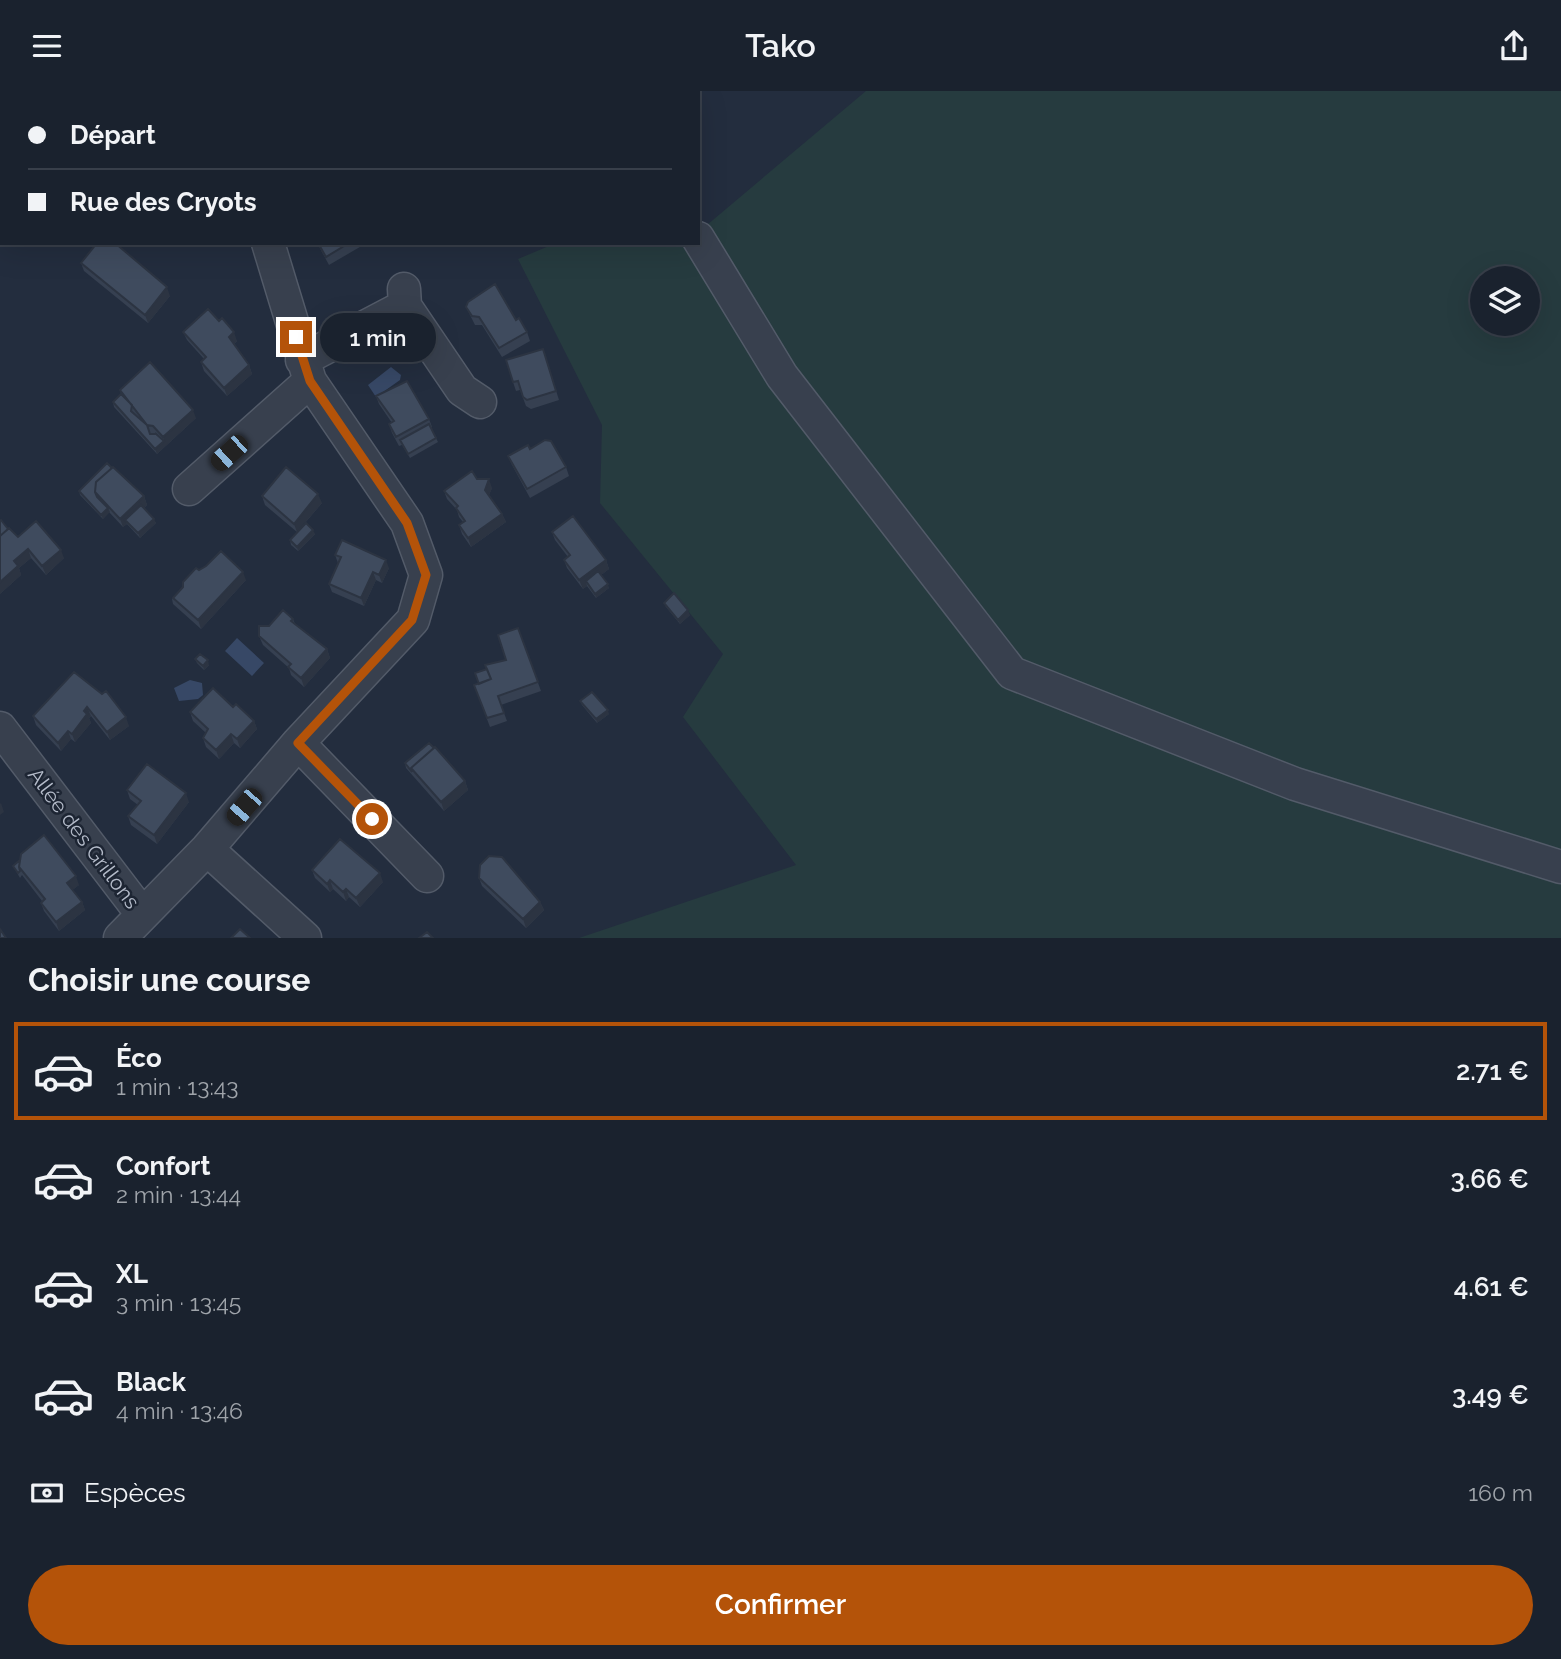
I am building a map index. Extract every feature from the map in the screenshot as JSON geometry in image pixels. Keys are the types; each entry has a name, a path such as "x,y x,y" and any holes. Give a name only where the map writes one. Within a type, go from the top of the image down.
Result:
{"street":[{"path":"700,241 782,376 1012,673 1295,784 1561,867"},
{"path":"120,938 207,849 298,743 412,620 426,575 407,523 306,370 269,245"},
{"path":"189,489 306,370 405,297 462,390 480,402"},
{"name":"Allée des Grillons","path":"0,728 142,914"},
{"path":"298,743 427,876"},
{"path":"207,849 305,938"}],"green space":[{"path":"866,91 1561,91 1561,938 579,938 796,865 683,717 723,654 600,503 602,425 518,259 551,245 700,245 700,231"}],"water":[{"path":"391,367 401,375 400,380 376,397 368,385"},
{"path":"237,638 264,663 252,676 225,651"},
{"path":"190,680 202,683 203,695 198,699 179,701 174,688"}],"building":[{"path":"95,245 117,245 167,287 145,315 81,263"},
{"path":"319,245 346,245 326,257"},
{"path":"495,284 516,320 519,318 527,332 499,348 479,317 472,316 466,307 468,302"},
{"path":"208,309 219,321 222,318 234,332 229,337 249,365 224,388 201,362 206,357 183,332"},
{"path":"543,349 556,391 527,400 523,397 518,381 513,382 506,360"},
{"path":"150,362 193,410 163,437 153,426 147,425 120,390"},
{"path":"407,381 429,419 396,437 389,424 394,421 376,396"},
{"path":"121,394 132,405 131,411 147,425 150,434 155,433 164,441 155,449 113,402"},
{"path":"429,424 436,438 408,454 400,440"},
{"path":"545,440 551,441 566,467 527,489 508,456 528,445 530,449"},
{"path":"107,463 112,468 96,482 97,497 108,508 101,515 79,491"},
{"path":"113,467 144,496 120,519 95,492 96,482"},
{"path":"286,467 318,494 294,524 262,496"},
{"path":"472,471 477,479 489,479 485,490 502,514 468,538 459,525 465,521 456,508 458,506 444,491"},
{"path":"141,505 154,519 138,533 125,520"},
{"path":"573,516 606,560 579,580 564,560 570,555 552,532"},
{"path":"0,521 8,529 0,536"},
{"path":"36,521 61,550 42,566 28,549 14,561 18,566 0,582 0,536 9,528 18,537"},
{"path":"306,523 313,530 297,547 290,540"},
{"path":"342,540 386,560 379,575 373,572 361,598 329,584 341,557 335,555"},
{"path":"221,551 243,572 198,620 173,598 196,568 199,570 206,566"},
{"path":"598,571 608,584 595,594 586,581"},
{"path":"674,593 688,610 678,620 664,603"},
{"path":"283,610 293,619 291,621 327,649 301,678 288,667 291,664 259,636 259,626 269,626"},
{"path":"518,628 538,682 498,696 504,713 487,718 474,685 491,679 485,665 506,660 498,635"},
{"path":"200,654 208,660 203,666 195,659"},
{"path":"487,669 491,679 479,684 475,673"},
{"path":"74,672 102,694 106,691 126,717 107,732 87,707 84,711 87,714 72,734 68,731 58,743 33,716"},
{"path":"213,688 233,707 236,704 254,721 237,739 231,734 216,750 203,738 208,729 190,712"},
{"path":"592,692 608,710 596,719 580,701"},
{"path":"429,743 434,748 411,768 412,772 405,763"},
{"path":"435,747 465,781 441,802 411,768"},
{"path":"147,764 186,793 154,835 128,816 141,801 127,790"},
{"path":"44,835 76,876 67,883 82,902 56,922 41,903 45,899 19,867 21,854"},
{"path":"340,839 380,873 356,898 346,889 343,892 330,880 327,884 312,870"},
{"path":"489,856 502,857 540,902 523,919 479,878 480,865"},
{"path":"20,860 20,871 18,873 13,866"},
{"path":"240,929 250,938 231,938"},
{"path":"427,932 433,938 419,938"}],"route":[{"path":"296,337 310,381 407,523 426,575 412,620 298,743 372,819"}]}
